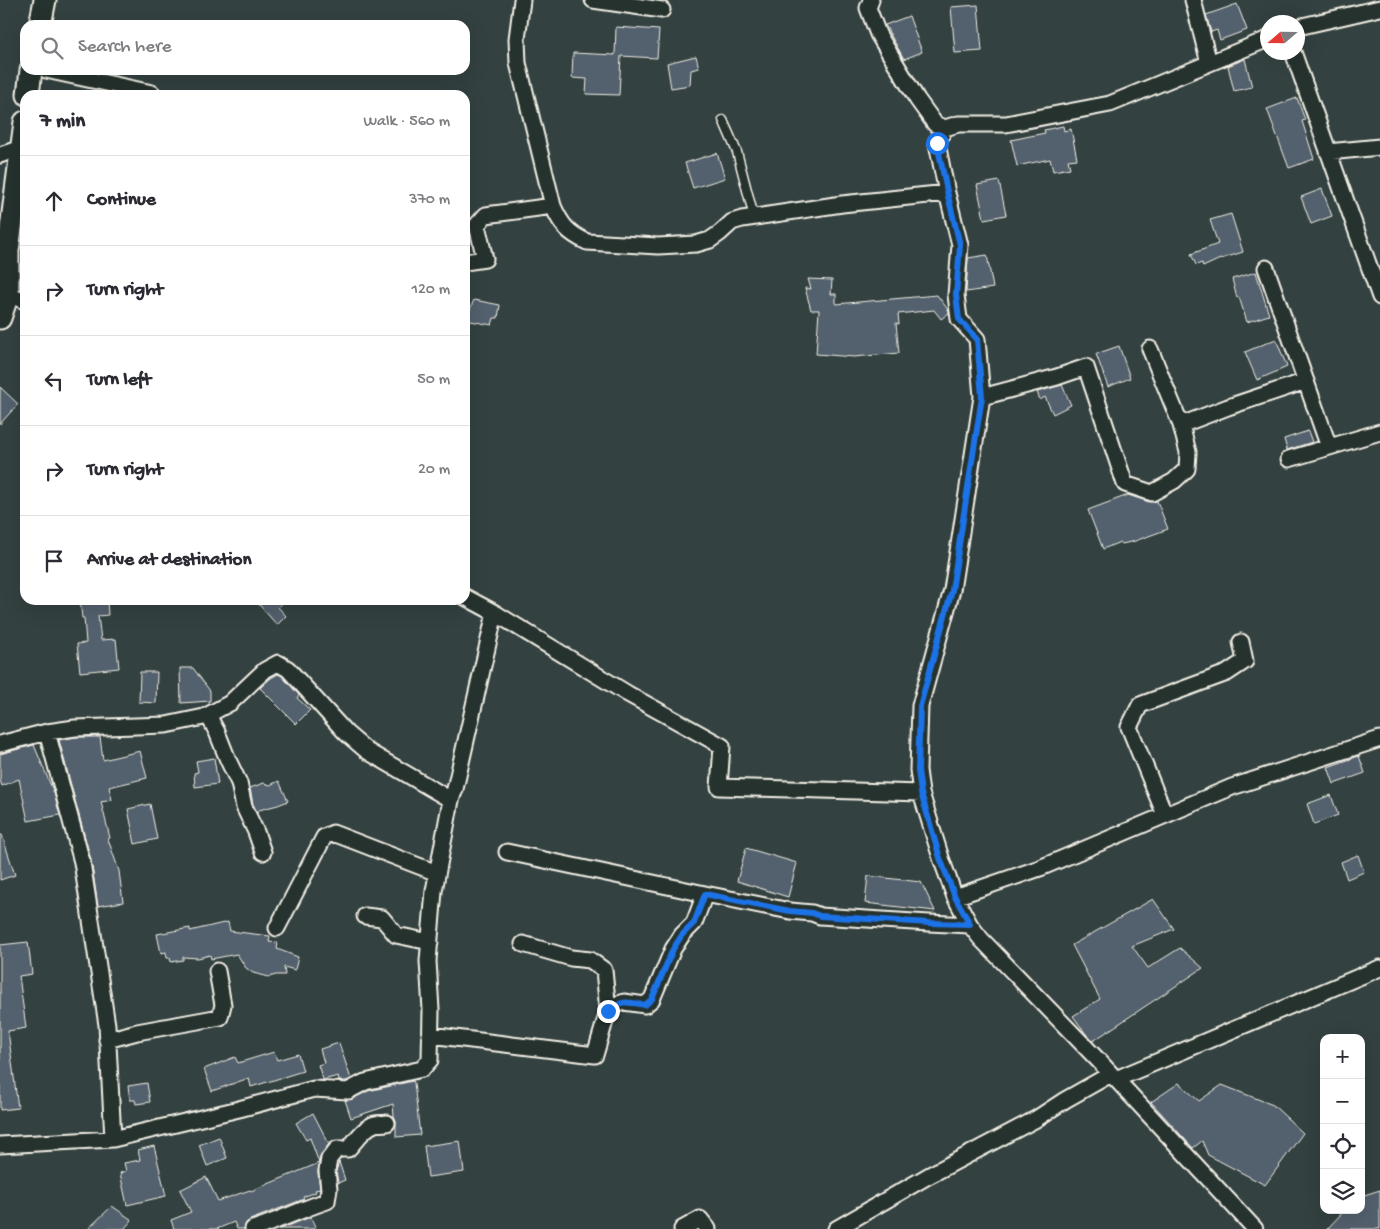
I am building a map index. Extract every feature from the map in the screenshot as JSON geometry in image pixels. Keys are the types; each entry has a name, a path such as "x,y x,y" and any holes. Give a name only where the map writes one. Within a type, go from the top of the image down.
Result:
{"street":[{"path":"41,20 45,0"},
{"path":"522,0 517,39 518,64 552,206 567,230 588,242 658,246 696,244 710,240 732,222 754,217 842,204 947,193"},
{"path":"593,0 662,10"},
{"path":"870,0 868,8 878,34 935,124 945,128 958,124 1006,124 1110,104 1260,43"},
{"path":"1193,0 1209,63"},
{"path":"1305,25 1380,8"},
{"path":"1296,60 1380,297"},
{"path":"29,90 30,75"},
{"path":"69,75 138,90"},
{"path":"945,128 937,143 960,245 956,295 959,319 977,339 982,397 952,590 920,706 918,770 921,793 940,858 955,897 981,939 1113,1076 1255,1229"},
{"path":"1328,152 1380,146"},
{"path":"0,155 20,150"},
{"path":"0,318 16,297 8,251 20,169"},
{"path":"470,261 485,259 477,224 486,215 552,206"},
{"path":"1266,268 1329,447"},
{"path":"982,397 1057,377 1086,367 1125,484 1152,493 1174,481 1187,469 1188,452 1180,425 1150,349"},
{"path":"1180,425 1306,381"},
{"path":"1289,459 1380,432"},
{"path":"470,600 628,694 722,746 719,787 921,793"},
{"path":"0,1145 113,1139 314,1089 348,1091 365,1082 422,1069 430,1060 431,1010 428,961 434,891 451,800 495,613"},
{"path":"1165,815 1129,727 1140,705 1227,673 1245,661 1241,642"},
{"path":"0,744 47,732 75,728 166,725 204,717 230,703 265,670 278,663 288,670 346,733 367,751 451,800"},
{"path":"208,715 239,783 244,807 263,852"},
{"path":"47,732 82,862 106,1025 113,1139"},
{"path":"955,897 1040,868 1232,787 1380,739"},
{"path":"277,928 324,837 333,833 437,873"},
{"path":"507,852 820,916 970,924"},
{"path":"608,1011 624,1002 645,1005 652,999 673,949 682,935 694,923 705,894"},
{"path":"365,916 382,918 396,935 430,942"},
{"path":"430,1035 595,1055 608,1011 604,970 590,960 571,958 524,944"},
{"path":"836,1229 928,1176 1036,1119 1065,1100 1113,1076 1380,968"},
{"path":"107,1040 138,1032 220,1017 223,1005 217,971"},
{"path":"253,1229 312,1205 327,1201 330,1189 327,1172 329,1159 337,1149 348,1149 366,1129 374,1125 387,1123"},
{"path":"682,1229 700,1218 708,1229"}],"lane":[{"path":"723,120 737,152 754,217"}],"building":[{"path":"1237,4 1247,30 1220,40 1217,30 1211,32 1206,15"},
{"path":"978,5 982,51 955,53 951,7"},
{"path":"909,16 922,52 904,59 885,25"},
{"path":"616,27 659,30 657,58 621,56 619,95 586,94 587,79 572,78 573,53 615,55"},
{"path":"696,56 699,68 691,70 690,85 671,88 667,63"},
{"path":"1245,59 1252,87 1234,91 1228,66"},
{"path":"1297,98 1305,120 1302,121 1314,159 1289,168 1267,109"},
{"path":"1063,126 1064,131 1071,129 1077,159 1068,160 1070,168 1053,171 1050,159 1017,166 1011,140 1045,133 1044,130"},
{"path":"717,153 725,178 693,188 685,163"},
{"path":"999,181 1006,215 984,219 977,185"},
{"path":"1322,189 1332,216 1311,224 1301,197"},
{"path":"1231,214 1243,252 1203,267 1202,263 1196,265 1191,254 1218,244 1210,220"},
{"path":"987,255 993,288 966,292 968,258"},
{"path":"1256,272 1269,315 1247,322 1239,297 1237,298 1232,279"},
{"path":"808,279 832,280 831,294 836,294 836,304 937,295 949,313 941,319 934,310 898,314 899,324 896,323 899,353 854,357 816,354 819,310 811,310 805,288 811,289"},
{"path":"474,300 500,305 498,318 494,318 492,325 470,321 470,309"},
{"path":"1276,339 1287,367 1257,380 1245,352"},
{"path":"1119,346 1130,378 1108,387 1096,354"},
{"path":"1062,385 1071,405 1053,414 1045,397 1040,400 1037,392"},
{"path":"0,387 18,404 0,424"},
{"path":"1308,431 1312,442 1287,450 1284,439"},
{"path":"1128,495 1149,502 1157,501 1168,529 1135,541 1122,544 1120,542 1103,549 1088,510"},
{"path":"81,605 107,605 108,615 98,616 101,640 116,639 119,668 80,672 77,644 86,643 84,618 82,618"},
{"path":"259,605 280,605 278,607 286,616 277,625"},
{"path":"180,668 193,668 210,691 210,701 181,703"},
{"path":"140,672 157,672 156,703 139,702"},
{"path":"278,674 299,695 297,698 310,710 296,724 260,688"},
{"path":"76,737 100,737 103,760 140,751 147,778 109,787 112,800 101,802 110,838 108,839 119,871 123,902 98,906 91,860 59,740"},
{"path":"34,745 54,793 60,815 28,821 19,779 2,786 0,780 0,754"},
{"path":"1359,756 1365,773 1334,784 1328,767"},
{"path":"214,758 218,784 195,787 194,773 198,772 196,761"},
{"path":"279,781 288,801 257,812 253,804 250,788 264,783 270,785"},
{"path":"1331,795 1338,815 1314,824 1307,804"},
{"path":"150,804 157,839 135,844 128,809"},
{"path":"0,835 2,835 15,875 0,880"},
{"path":"746,848 797,863 788,897 737,881"},
{"path":"1358,855 1364,872 1347,879 1341,862"},
{"path":"868,876 921,882 935,911 865,903"},
{"path":"1153,899 1174,929 1132,946 1148,968 1180,948 1203,968 1093,1041 1073,1016 1100,999 1072,945"},
{"path":"228,922 230,931 270,936 269,942 278,943 277,949 298,957 295,970 284,967 285,975 269,977 253,973 246,968 237,954 211,959 210,955 198,958 183,957 183,960 171,962 170,958 167,958 166,952 161,953 157,934 190,928 190,931"},
{"path":"28,942 32,974 19,976 26,1028 8,1031 18,1108 0,1110 0,945"},
{"path":"339,1043 351,1079 339,1081 338,1076 323,1080 318,1065 324,1063 320,1049"},
{"path":"274,1052 277,1060 298,1054 303,1071 251,1087 249,1078 212,1091 204,1069 235,1057 238,1063"},
{"path":"413,1081 420,1135 396,1137 393,1104 351,1118 345,1100 352,1099 368,1091"},
{"path":"147,1083 150,1102 136,1104 135,1100 130,1100 128,1086"},
{"path":"1179,1083 1199,1101 1222,1085 1273,1105 1303,1133 1265,1185 1208,1155 1202,1141 1193,1148 1151,1102"},
{"path":"313,1113 329,1144 320,1157 318,1172 320,1189 303,1197 304,1199 250,1220 246,1223 244,1229 237,1229 234,1222 217,1229 174,1229 171,1220 191,1212 180,1190 206,1177 218,1201 251,1191 319,1163 310,1138 306,1140 296,1123"},
{"path":"219,1137 227,1158 207,1166 199,1145"},
{"path":"460,1141 464,1172 428,1177 424,1146"},
{"path":"154,1146 166,1196 127,1205 120,1173 126,1171 124,1163 140,1160 138,1150"},
{"path":"339,1162 345,1180 338,1183 336,1171"},
{"path":"1380,1190 1380,1229 1327,1229 1341,1214 1365,1214 1365,1195"},
{"path":"112,1206 132,1220 124,1229 88,1229"},
{"path":"311,1217 316,1229 280,1229 303,1220"}],"route":[{"path":"608,1011 624,1002 645,1005 652,999 673,949 682,935 694,923 705,894 820,916 970,924 955,897 940,858 921,793 918,770 920,706 952,590 982,397 977,339 959,319 956,295 960,245 937,143"}]}
